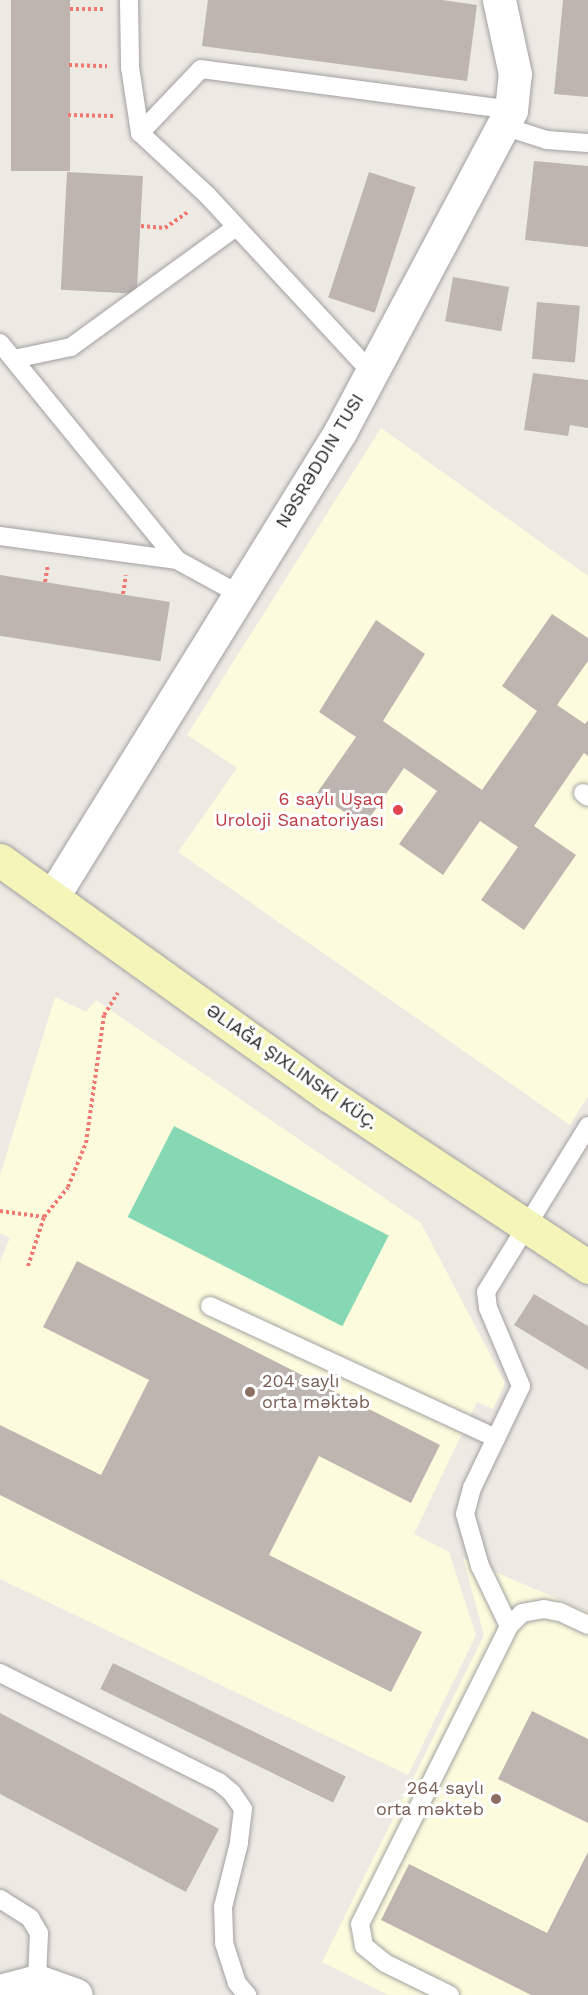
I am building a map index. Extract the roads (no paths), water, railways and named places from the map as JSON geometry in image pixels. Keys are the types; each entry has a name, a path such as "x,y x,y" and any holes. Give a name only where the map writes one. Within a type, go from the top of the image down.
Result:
{"main road":[{"path":"0,860 330,1096 526,1229 588,1268"}],"street":[{"name":"NƏSRƏDDIN TUSI","path":"52,897 340,432 507,118 515,74 499,0"},
{"path":"0,1991 37,1981 76,1995"}],"lane":[{"path":"129,5 130,67 138,125 208,196 371,372"},
{"path":"138,125 201,69 507,118 547,140 588,143"},
{"path":"14,359 71,347 236,227"},
{"path":"0,343 177,560"},
{"path":"0,536 177,560 239,594"},
{"path":"509,1626 480,1566 465,1514 472,1488 521,1386 488,1308 486,1293 588,1126"},
{"path":"210,1305 496,1438"},
{"path":"450,1995 385,1963 364,1946 360,1924 509,1626 522,1613 544,1610 560,1612 588,1626"},
{"path":"0,1673 219,1782 232,1793 243,1809 239,1843 223,1907 224,1943 237,1983 247,1995"},
{"path":"0,1899 30,1918 39,1933 37,1981"}],"place":[{"name":"6 saylı Uşaq Uroloji Sanatoriyası","path":"398,810"},
{"name":"204 saylı orta məktəb","path":"250,1392"},
{"name":"264 saylı orta məktəb","path":"496,1799"}]}
